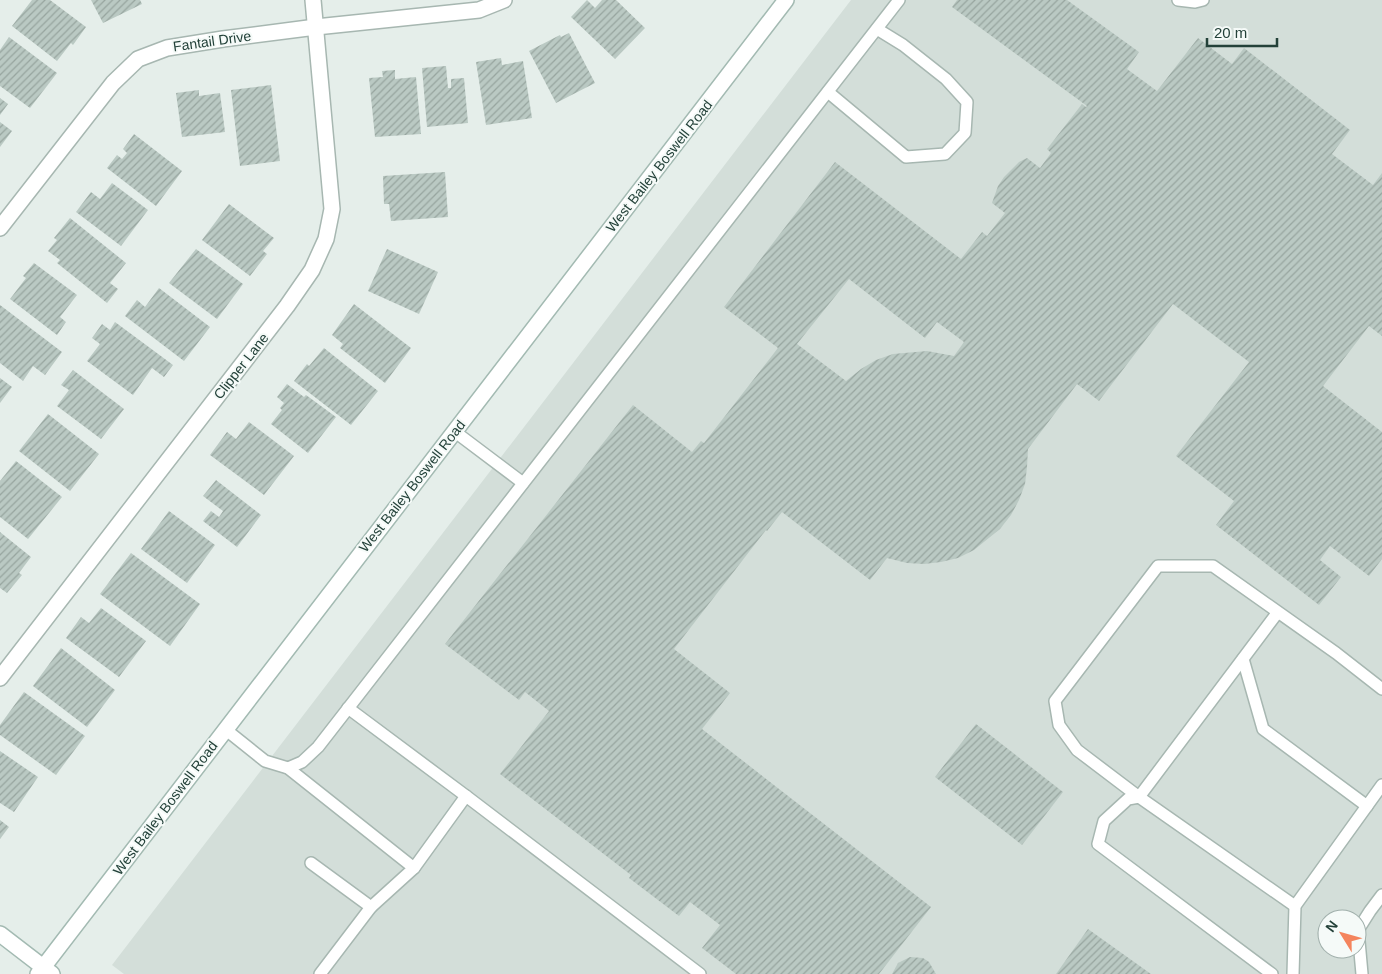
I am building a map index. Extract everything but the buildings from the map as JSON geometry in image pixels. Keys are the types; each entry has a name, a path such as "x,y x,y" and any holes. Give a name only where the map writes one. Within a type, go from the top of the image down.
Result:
{"street":[{"name":"Clipper Lane","path":"0,678 288,306 312,270 326,240 332,209 313,0"},
{"name":"Fantail Drive","path":"0,228 112,83 138,59 167,48 316,27 480,10 504,0"},
{"name":"West Bailey Boswell Road","path":"44,972 225,729 786,0"},
{"path":"0,934 44,972"}],"lane":[{"path":"288,768 302,762 318,747 899,0"},
{"path":"1178,0 1195,2 1203,0"},
{"path":"828,92 906,157 945,154 965,133 967,102 946,79 904,45 877,28"},
{"path":"454,431 523,483"},
{"path":"1295,906 1139,797 1077,750 1059,725 1055,701 1158,566 1214,566 1336,653 1382,689"},
{"path":"1272,974 1098,844 1104,821 1128,799 1139,797 1278,612"},
{"path":"1243,658 1263,729 1367,806"},
{"path":"348,708 700,974"},
{"path":"225,729 264,761 288,768 414,868"},
{"path":"1293,974 1295,906 1382,785"},
{"path":"320,974 371,907 414,868 466,796"},
{"path":"311,863 371,907"},
{"path":"1362,974 1358,930 1382,895"}],"shaded area":[{"path":"851,0 1382,0 1382,974 124,974 112,965"}]}
